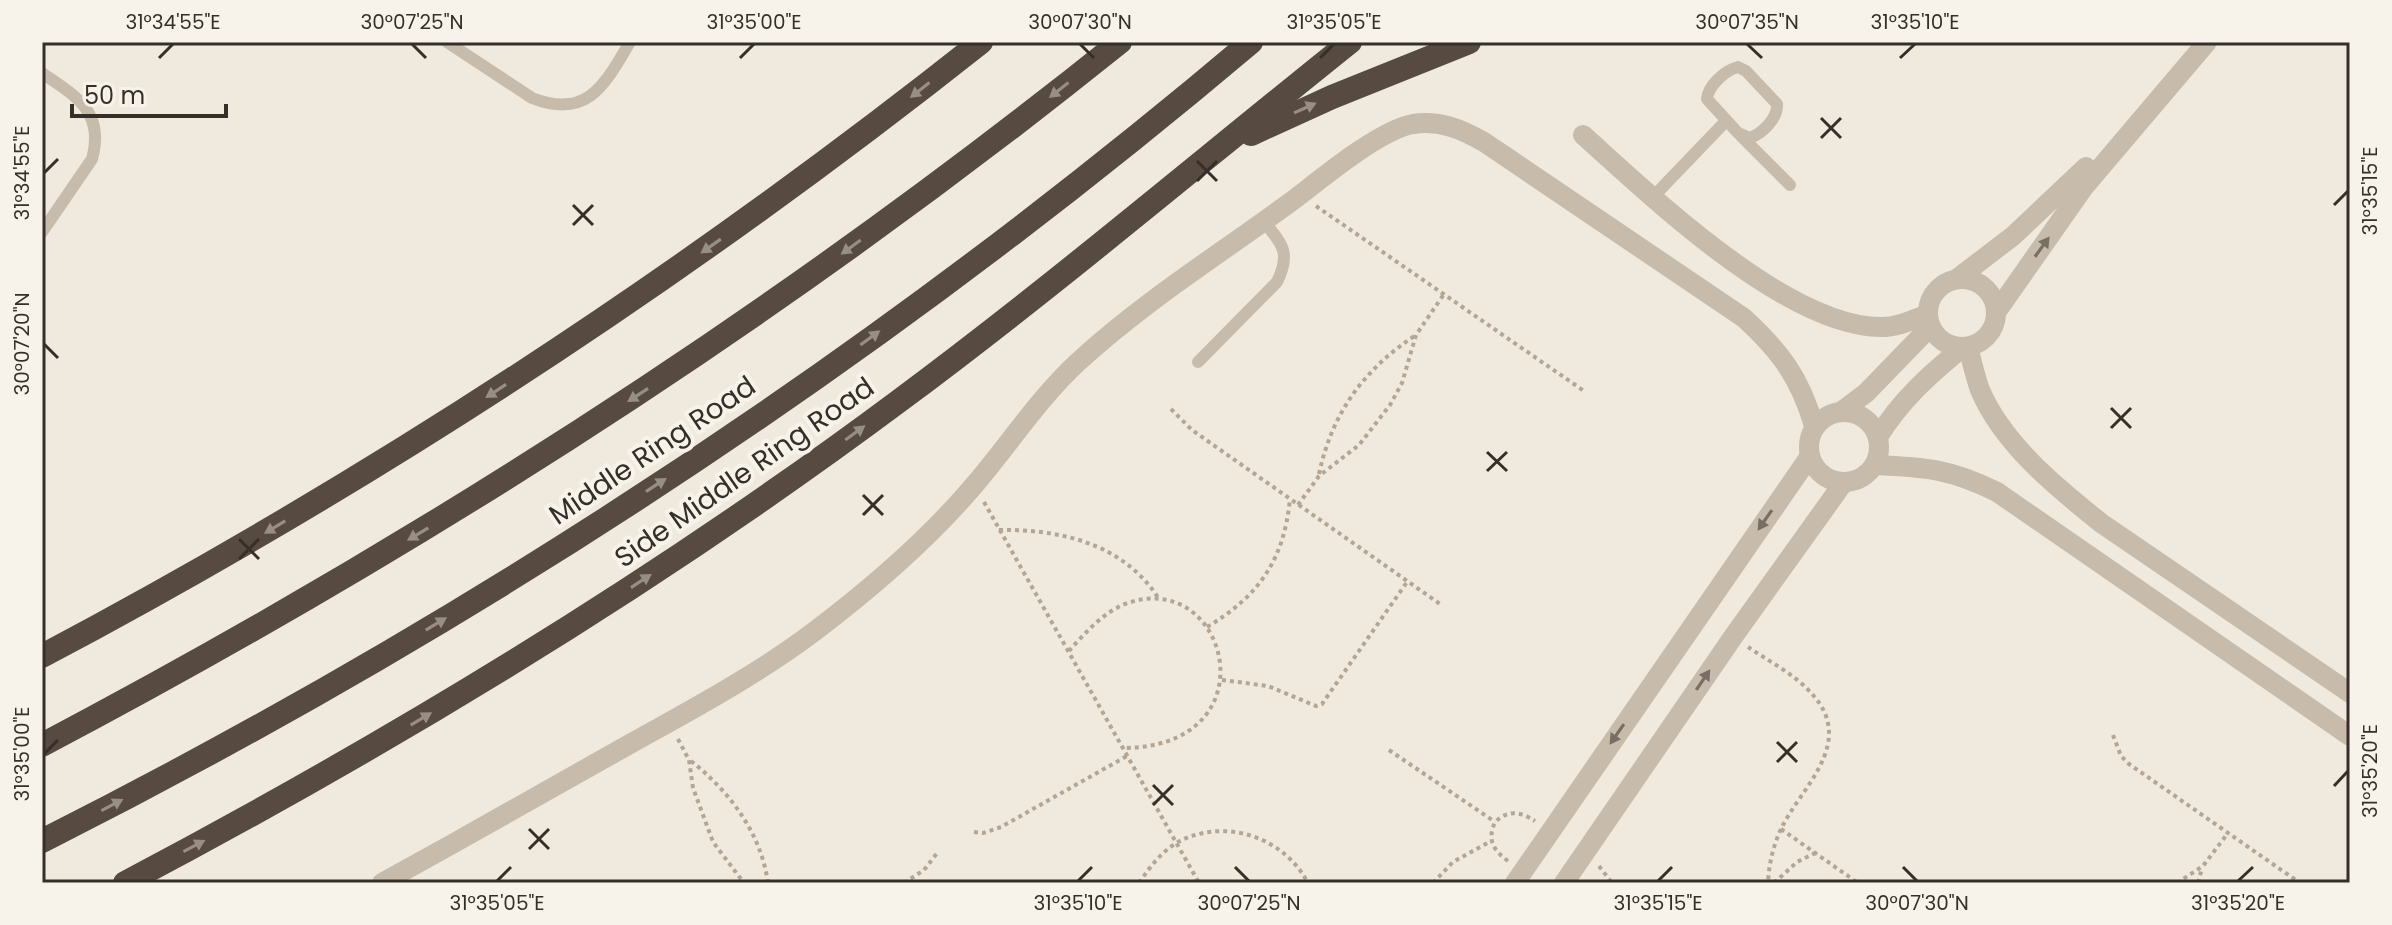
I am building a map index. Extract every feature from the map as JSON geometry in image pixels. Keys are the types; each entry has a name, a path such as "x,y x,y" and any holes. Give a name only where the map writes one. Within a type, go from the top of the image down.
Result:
{"highway":[{"path":"42,656 269,531 515,379 753,216 981,42"},
{"name":"Middle Ring Road","path":"42,745 311,598 584,430 724,337 883,224 1120,42"},
{"name":"Middle Ring Road","path":"42,841 357,671 526,569 681,469 935,290 1251,42"},
{"name":"Side Middle Ring Road","path":"125,883 398,732 568,628 687,550 816,461 977,343 1350,42"},
{"path":"1210,154 1311,106 1469,42"}],"street":[{"path":"1965,348 1949,345 1938,338 1929,320 1930,301 1937,290 2004,244 2075,180 2192,42"},
{"path":"1878,437 1911,392 1965,348 1979,344 1989,335 1997,311 2084,187 2207,42"},
{"path":"382,883 767,665 813,633 896,564 974,485 1050,389 1078,362 1153,302 1300,195 1387,135 1409,125 1436,123 1461,129 1744,318 1768,340 1788,365 1804,392 1814,426"},
{"path":"1583,135 1653,197 1725,254 1802,304 1854,324 1882,327 1929,320"},
{"path":"1958,278 1985,287 1997,311"},
{"path":"1842,411 1865,417 1873,426 1878,437 1879,456 1875,465 1856,480 1844,482 1822,475 1810,456 1808,446 1814,426 1826,415 1842,411 1866,393 1929,320"},
{"path":"1965,348 1980,389 1997,420 2071,500 2350,693"},
{"path":"1519,877 1810,456"},
{"path":"1875,465 1936,468 1967,477 1997,492 2350,736"},
{"path":"1564,883 1844,482"}],"lane":[{"path":"447,42 532,98 548,104 564,105 581,102 595,93 607,81 630,42"},
{"path":"1741,136 1750,138 1757,134 1774,118 1778,108 1775,99 1738,67 1729,69 1707,95 1708,103 1726,121 1741,136 1790,185"},
{"path":"42,73 76,96 85,106 92,119 95,146 92,159 42,232"},
{"path":"1653,197 1726,121"},
{"path":"1198,362 1277,282 1283,270 1285,256 1281,242 1264,222"}],"path":[{"path":"1300,195 1584,391"},
{"path":"1298,505 1319,476 1359,445 1390,405 1402,383 1416,335 1444,294"},
{"path":"1319,476 1333,427 1359,383 1395,348 1416,335"},
{"path":"1171,409 1192,430 1440,604"},
{"path":"974,485 1199,883"},
{"path":"1207,627 1230,614 1267,575 1287,525 1290,499"},
{"path":"999,530 1042,531 1083,540 1124,560 1144,578 1159,599"},
{"path":"1222,680 1268,686 1310,704 1322,704 1407,581"},
{"path":"1068,651 1116,608 1130,602 1159,599 1178,604 1194,613 1216,642 1222,661 1222,680 1216,699 1203,717 1187,732 1167,743 1145,748 1123,748"},
{"path":"1733,637 1799,681 1816,697 1826,718 1829,741 1823,764 1781,829 1774,849 1771,883"},
{"path":"2113,735 2115,746 2129,764 2300,883"},
{"path":"1389,750 1495,822"},
{"path":"974,832 983,833 1001,827 1127,756"},
{"path":"744,883 713,842 701,816 689,760 712,778 747,823 759,849 768,883"},
{"path":"1519,877 1491,841 1495,822 1511,813 1520,813 1550,832"},
{"path":"1781,829 1858,883"},
{"path":"1139,883 1154,861 1177,843 1200,834 1225,831 1249,834 1272,844 1292,859 1308,883"},
{"path":"2177,883 2203,866 2228,833"},
{"path":"1433,883 1453,862 1491,841"},
{"path":"904,883 924,870 938,852"},
{"path":"1771,883 1797,862 1815,853"},
{"path":"2198,883 2203,866"}]}
